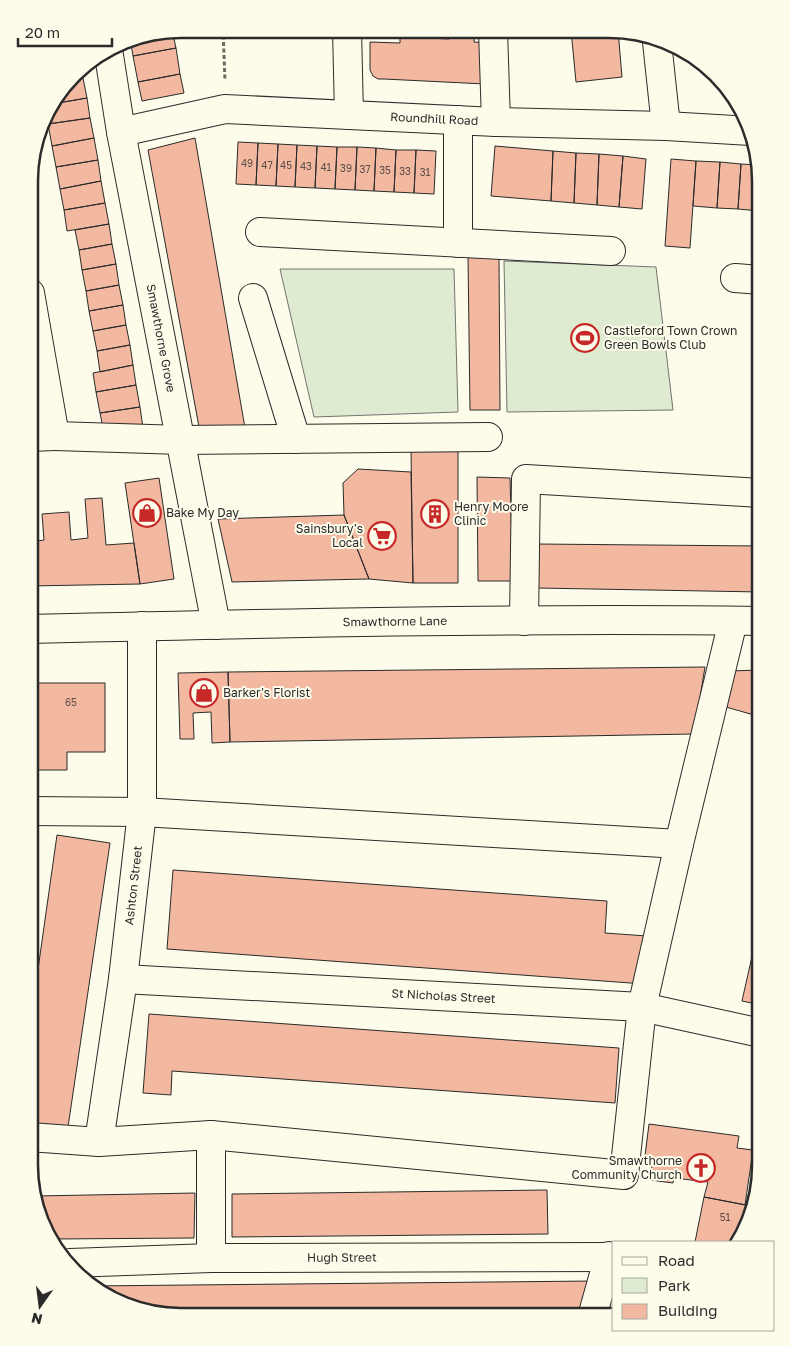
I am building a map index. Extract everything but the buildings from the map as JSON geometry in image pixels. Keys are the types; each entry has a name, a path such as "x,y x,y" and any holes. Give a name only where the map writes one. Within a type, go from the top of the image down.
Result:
{"street":[{"path":"347,38 349,115"},
{"path":"493,38 496,122"},
{"path":"657,46 666,126"},
{"name":"Smawthorne Grove","path":"109,57 121,132 182,440 216,625"},
{"name":"Roundhill Road","path":"121,132 226,109 496,122 666,126 744,131"},
{"path":"458,120 458,243"},
{"path":"260,232 611,251"},
{"path":"254,298 296,439"},
{"path":"37,377 42,437 182,440 488,437"},
{"path":"524,621 526,479 752,492"},
{"path":"37,1138 99,1142 212,1135 624,1175 642,1007 733,620"},
{"name":"Smawthorne Lane","path":"37,629 524,621 752,621"},
{"name":"Ashton Street","path":"99,1142 123,979 142,812 142,626"},
{"path":"37,811 142,812 679,844"},
{"name":"St Nicholas Street","path":"123,979 642,1007 752,1031"},
{"path":"211,1258 212,1135"},
{"path":"595,1308 612,1256"},
{"name":"Hugh Street","path":"75,1262 211,1258 612,1256"}],"path":[{"path":"223,38 226,109"}],"green space":[{"name":"Castleford Town Crown Green Bowls Club","path":"504,261 656,267 673,410 507,412"},
{"path":"280,269 454,269 458,412 314,417"}],"place":[{"name":"Castleford Town Crown Green Bowls Club","path":"585,338"},
{"name":"Bake My Day","path":"147,513"},
{"name":"Henry Moore Clinic","path":"435,514"},
{"name":"Sainsbury's Local","path":"382,536"},
{"name":"Barker's Florist","path":"204,693"},
{"name":"Smawthorne Community Church","path":"701,1168"}]}
